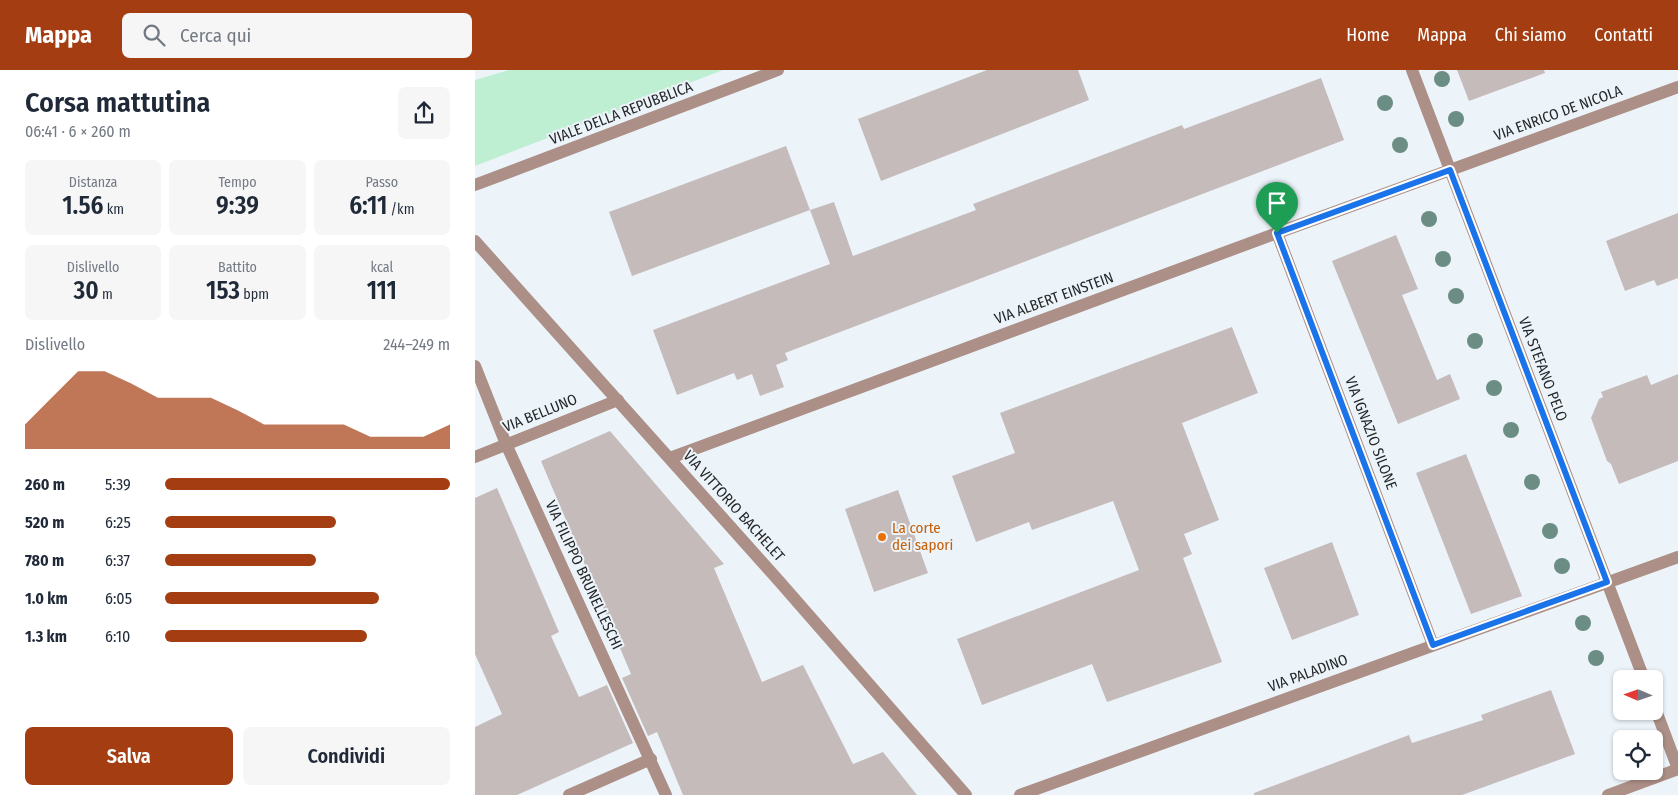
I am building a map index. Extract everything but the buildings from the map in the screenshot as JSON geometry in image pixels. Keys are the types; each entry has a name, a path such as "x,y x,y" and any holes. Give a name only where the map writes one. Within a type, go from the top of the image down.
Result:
{"street":[{"name":"VIALE DELLA REPUBBLICA","path":"475,185 778,70"},
{"name":"VIA STEFANO PELO","path":"1412,70 1641,670"},
{"name":"VIA ENRICO DE NICOLA","path":"1450,170 1678,87"},
{"name":"VIA ALBERT EINSTEIN","path":"670,458 1450,170"},
{"name":"VIA IGNAZIO SILONE","path":"1277,233 1433,645"},
{"name":"VIA VITTORIO BACHELET","path":"475,241 670,458 966,795"},
{"name":"VIA FILIPPO BRUNELLESCHI","path":"475,366 506,444 666,795"},
{"name":"VIA BELLUNO","path":"475,458 618,400"},
{"name":"VIA PALADINO","path":"1020,795 1678,557"},
{"path":"1608,795 1678,769 1660,720"},
{"path":"569,795 651,759"}],"green space":[{"path":"509,70 723,70 475,166 475,80"}],"place":[{"name":"La corte dei sapori","path":"882,537"}],"route":[{"path":"1450,170 1607,582 1433,645 1277,233 1450,170"}]}
